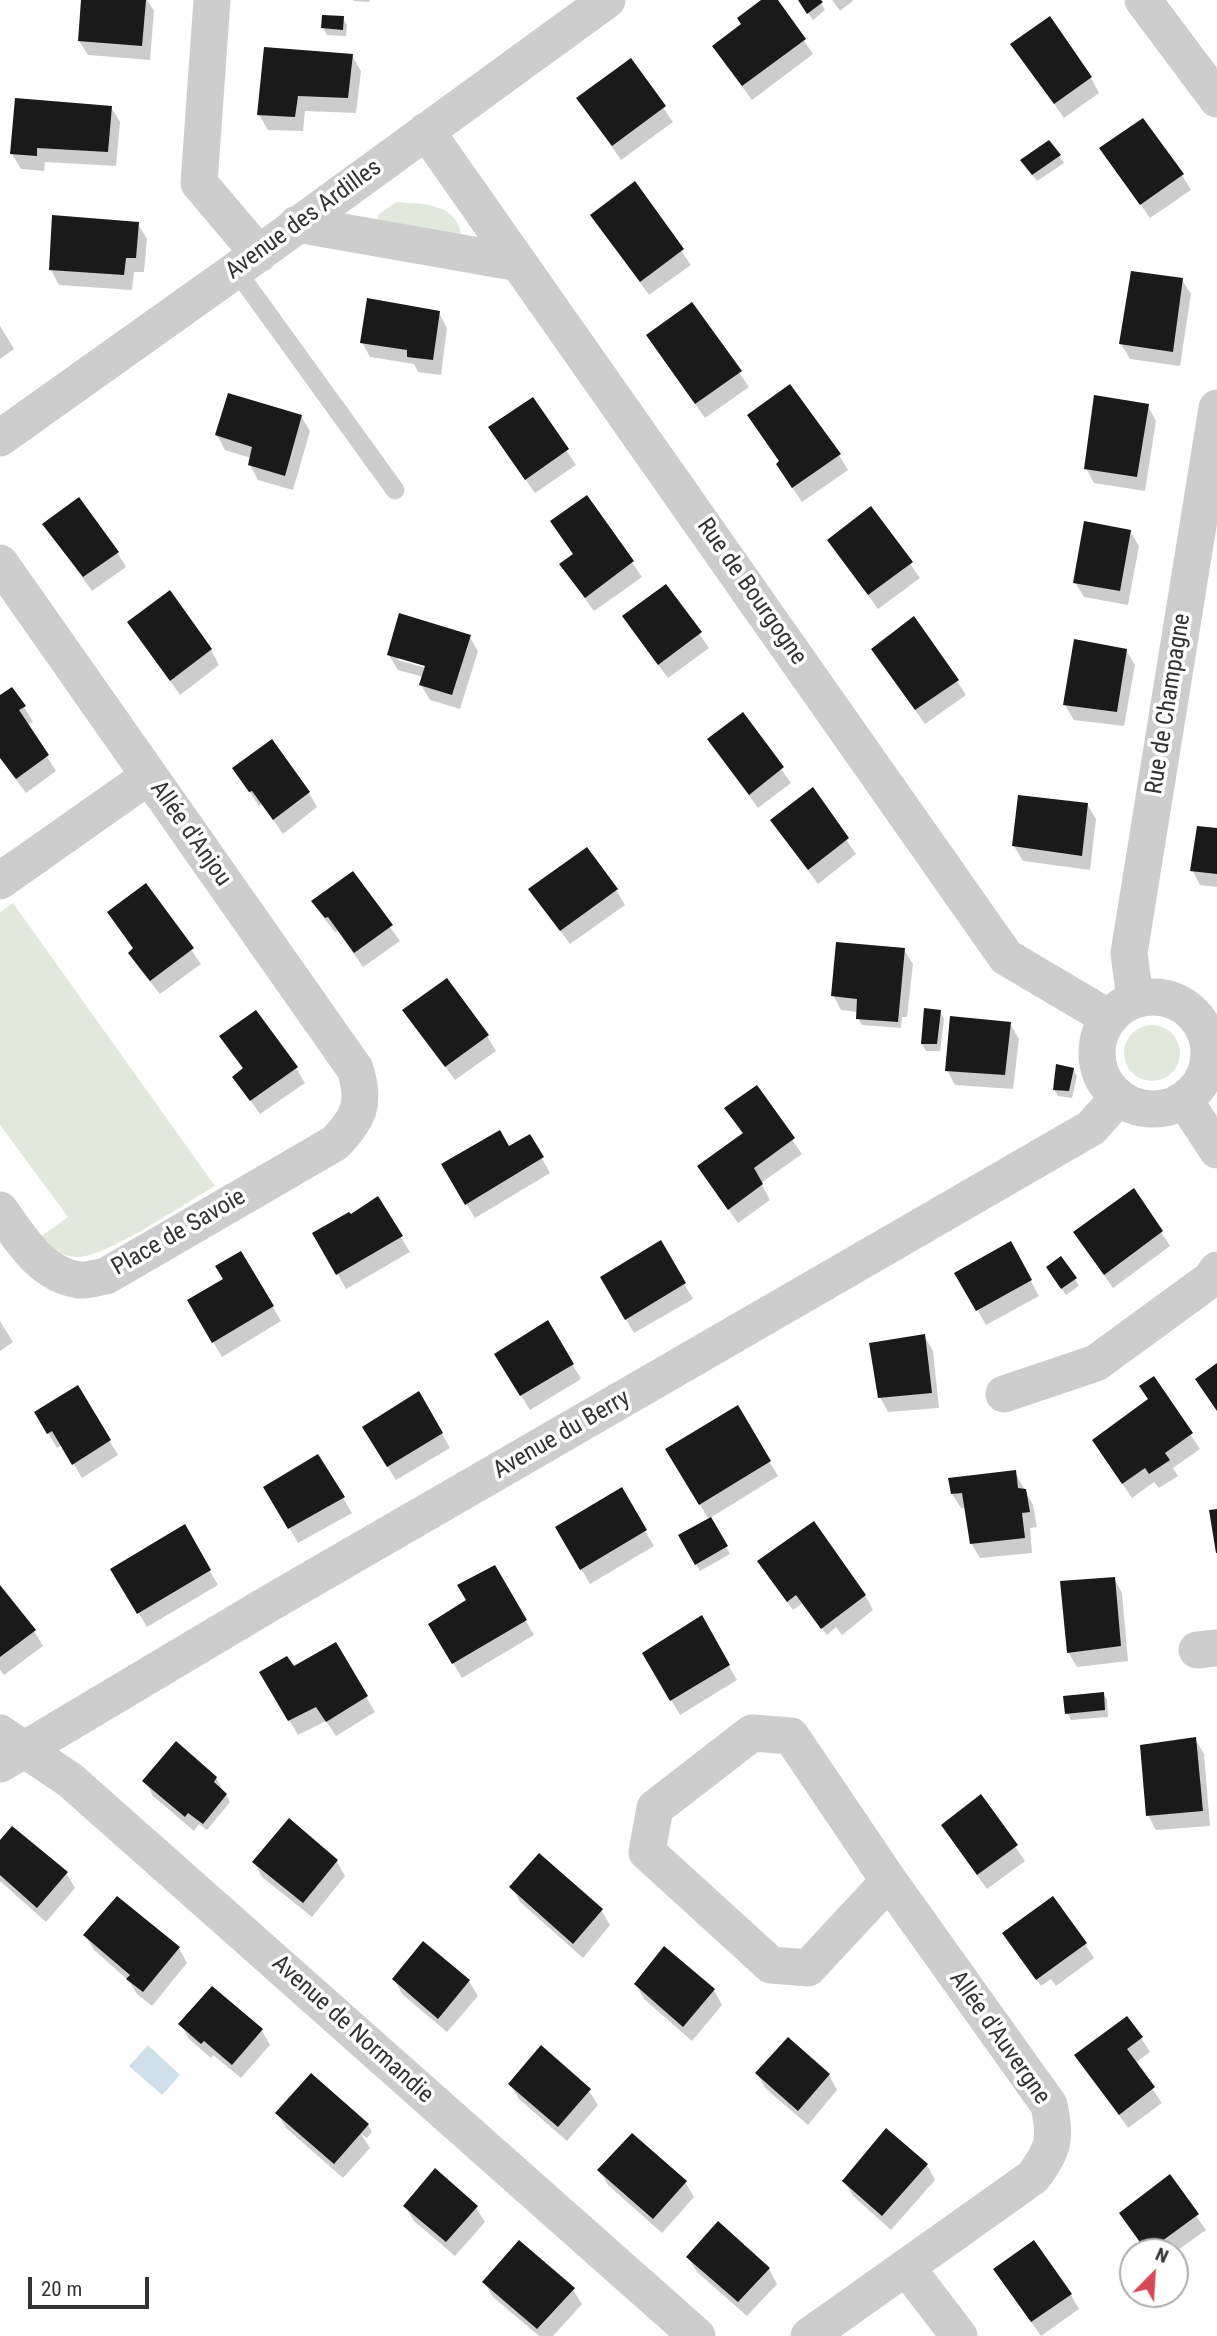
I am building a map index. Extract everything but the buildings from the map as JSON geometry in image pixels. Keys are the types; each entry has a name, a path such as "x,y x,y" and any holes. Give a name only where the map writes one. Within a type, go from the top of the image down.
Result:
{"street":[{"path":"212,0 199,183 248,262"},
{"name":"Avenue des Ardilles","path":"0,438 248,262 607,0"},
{"path":"1143,0 1217,99"},
{"name":"Rue de Bourgogne","path":"426,131 1006,957 1122,1009"},
{"path":"297,224 519,262"},
{"name":"Rue de Champagne","path":"1122,1009 1217,408"},
{"name":"Allée d'Anjou","path":"0,563 355,1069 362,1090 359,1111"},
{"path":"0,881 149,776"},
{"path":"1152,997 1168,998 1183,1005 1196,1016 1213,1045 1205,1076 1197,1090 1185,1101 1169,1108 1151,1110 1133,1106 1118,1098 1106,1084 1099,1069 1100,1033 1122,1009 1152,997"},
{"name":"Avenue du Berry","path":"8,1749 281,1597 1091,1128 1118,1098"},
{"path":"1185,1101 1217,1150"},
{"name":"Place de Savoie","path":"0,1210 35,1258 57,1275 82,1280 106,1276 335,1143 350,1128 359,1111"},
{"path":"1004,1394 1096,1363 1211,1279 1217,1270"},
{"name":"Allée d'Auvergne","path":"889,1881 808,1968 771,1965 648,1852 655,1808 751,1733 791,1736 889,1881 1049,2105 1055,2130 1048,2156 1033,2177 906,2267"},
{"name":"Avenue de Normandie","path":"8,1749 71,1780 696,2336"},
{"path":"809,2336 906,2267 958,2336"}],"lane":[{"path":"248,262 395,490"}],"shaded area":[{"path":"396,202 444,210 452,215 461,233 449,241 379,230 378,215"},
{"path":"13,903 215,1186 125,1239 89,1255 65,1255 40,1237 68,1217 0,1125 0,912"},
{"path":"1152,1025 1163,1027 1172,1033 1178,1042 1178,1064 1172,1073 1163,1079 1152,1081 1141,1079 1132,1073 1126,1064 1124,1053 1126,1042 1132,1033 1141,1027"},
{"path":"148,2045 180,2075 162,2095 129,2066"}]}
